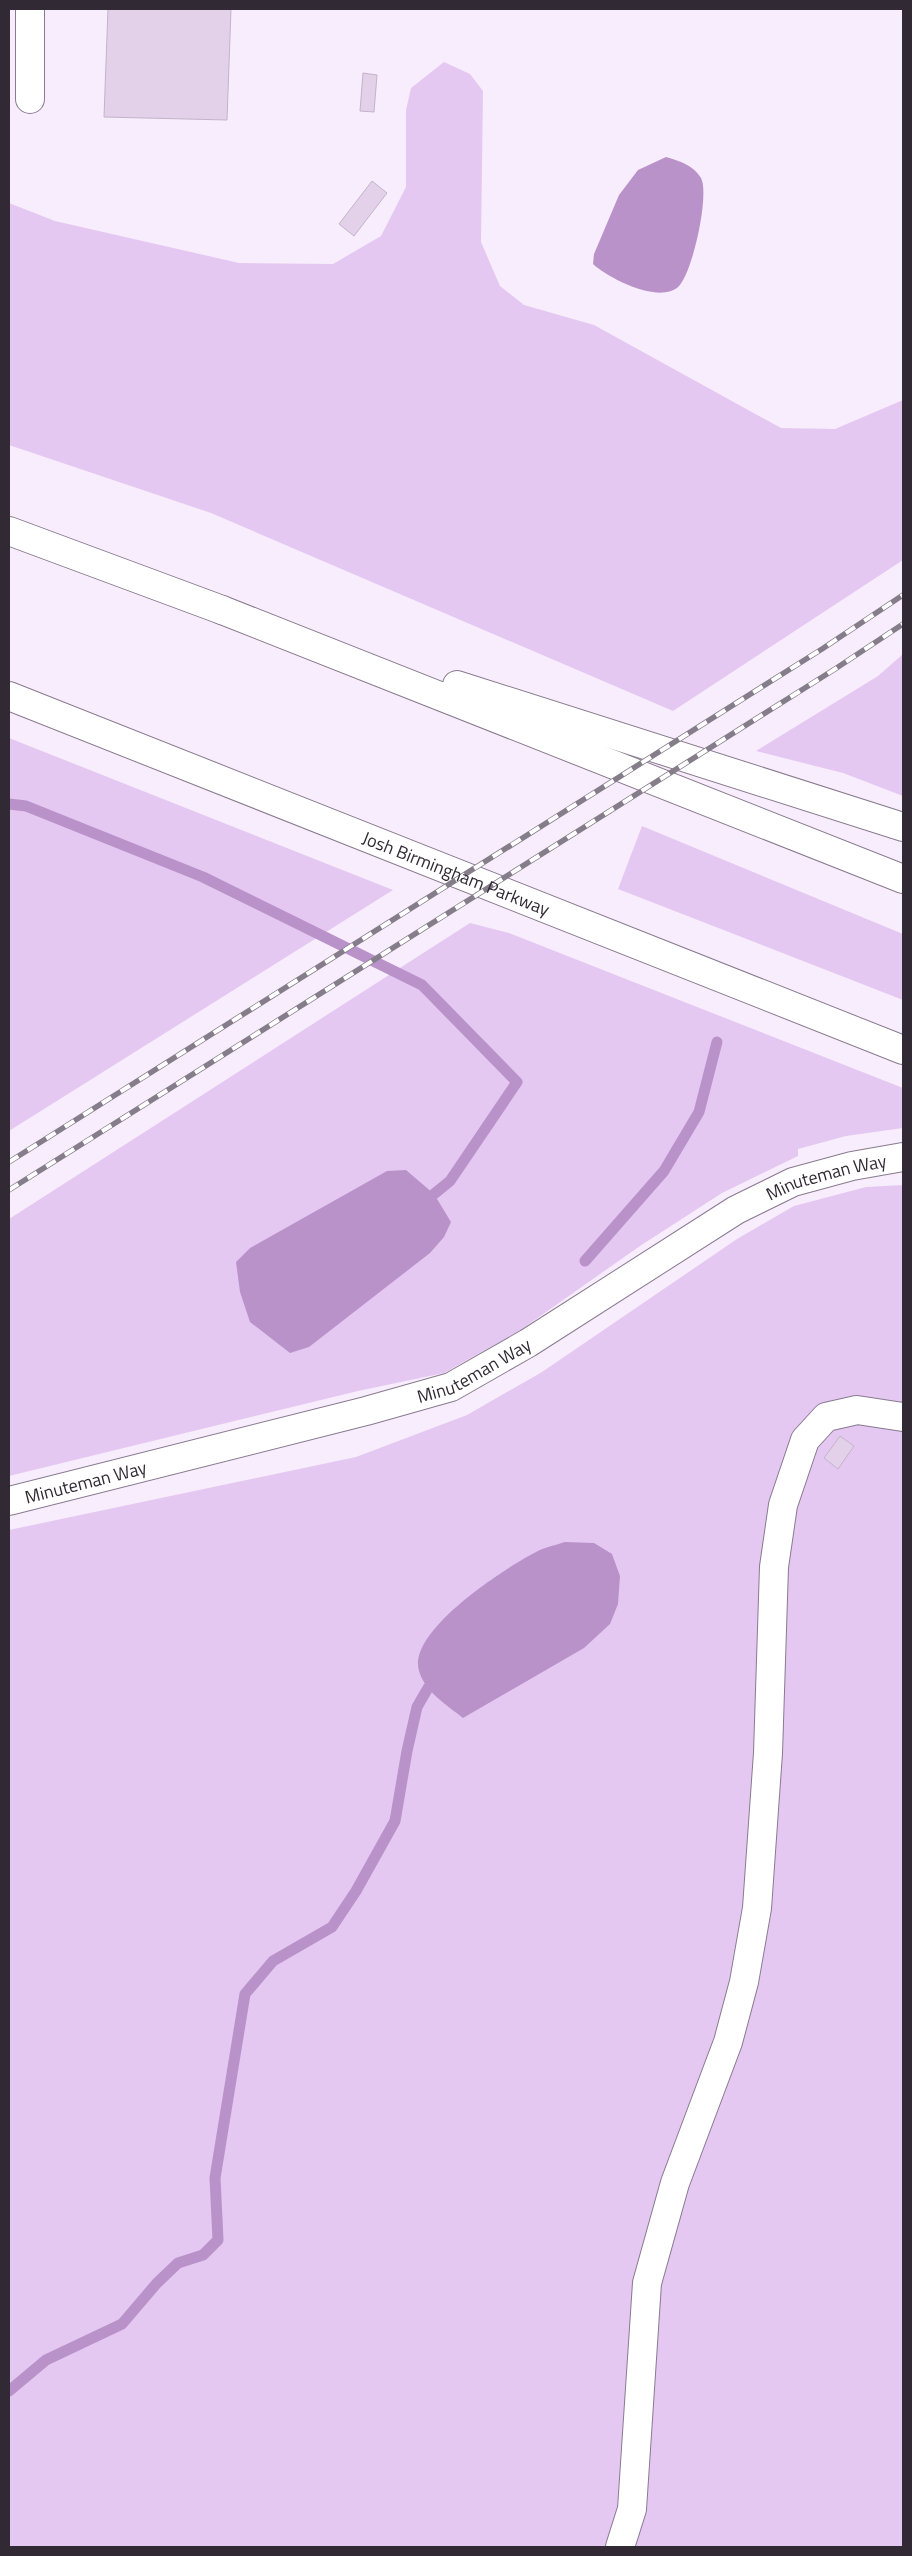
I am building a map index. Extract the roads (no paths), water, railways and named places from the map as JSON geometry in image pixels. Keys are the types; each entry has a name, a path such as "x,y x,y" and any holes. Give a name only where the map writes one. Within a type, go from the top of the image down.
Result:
{"main road":[{"path":"30,9 30,100"},
{"path":"9,531 222,610 903,879"},
{"path":"222,610 903,827"},
{"name":"Josh Birmingham Parkway","path":"9,696 903,1050"},
{"name":"Minuteman Way","path":"9,1501 366,1411 451,1387 528,1343 736,1210 793,1182 852,1166 903,1157"},
{"path":"620,2547 632,2508 647,2283 675,2183 728,2042 744,1982 757,1908 768,1753 774,1568 783,1505 805,1440 826,1417 857,1410 903,1417"}],"waterway":[{"path":"9,804 26,806 203,877 422,985 517,1082 450,1181 434,1194"},
{"path":"585,1261 664,1171 699,1112 717,1042"},
{"path":"9,2391 46,2360 122,2324 157,2283 178,2263 203,2255 218,2240 215,2178 245,1994 273,1961 332,1927 356,1891 395,1821 417,1707 428,1688 439,1680"}],"railway":[{"path":"9,1162 822,649 903,595"},
{"path":"9,1190 835,669 903,624"}]}
